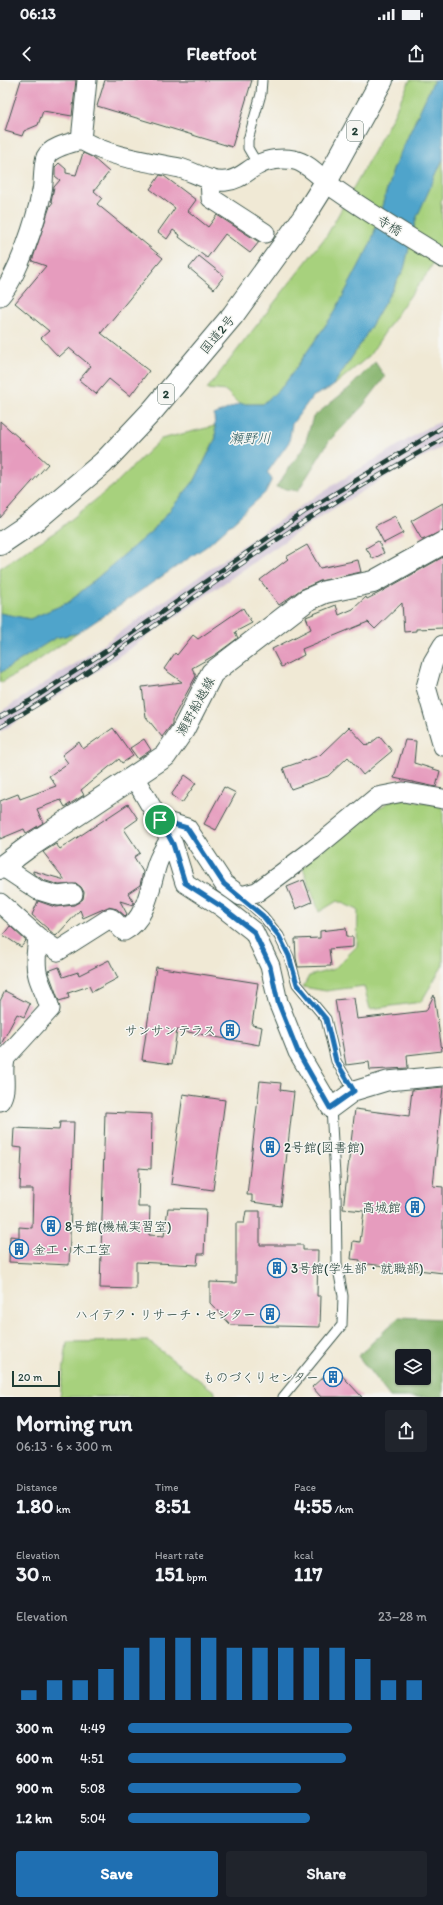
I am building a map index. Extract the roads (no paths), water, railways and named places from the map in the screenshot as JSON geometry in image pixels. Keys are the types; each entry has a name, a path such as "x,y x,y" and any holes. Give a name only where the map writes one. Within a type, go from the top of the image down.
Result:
{"main road":[{"name":"国道2号","path":"0,544 37,519 103,463 153,410 233,315 304,217 332,187 382,80"},
{"name":"瀬野船越線","path":"1,867 165,756 183,730 212,673 307,600 325,592 373,582 443,543"}],"street":[{"path":"81,140 87,80"},
{"path":"0,296 7,288 21,257 39,206 46,158 53,150 81,140 95,148 123,157 180,168 210,179 226,182 243,176 258,164"},
{"name":"寺橋","path":"258,164 273,160 294,160 306,166 332,187 443,258"},
{"path":"210,179 211,198 265,233"},
{"path":"443,645 433,662 426,687 443,746"},
{"path":"134,777 170,839 185,883 222,907 254,932 270,966 278,1002 298,1052 330,1108 354,1091 386,1081 443,1076"},
{"path":"160,820 187,828 224,884 241,896 257,892 313,850 377,797 403,792 443,799"},
{"path":"0,904 38,937 58,951 110,918 115,921 118,927 124,931 133,926 142,912 158,863 170,839"},
{"path":"1,867 38,890 58,896 73,894"},
{"path":"0,1101 5,1085 3,1063 6,1057 50,1009 47,995 38,976 36,960 38,937"}],"lane":[{"path":"258,164 248,148 248,140 261,94 262,80"},
{"path":"241,896 263,916 279,936 289,956 297,984 326,1019 336,1061 354,1091"},
{"path":"283,1397 342,1325 343,1296 337,1262 336,1193 330,1108"}],"water":[{"name":"瀬野川","path":"434,80 443,80 443,159 416,219 404,269 360,345 332,387 312,397 292,424 289,442 267,473 272,479 265,493 207,546 78,633 55,638 0,673 0,613 30,619 69,602 154,529 195,480 216,438 214,415 239,404 263,404 284,385 334,313 371,243 393,169"}],"railway":[{"path":"0,717 31,700 115,645 306,511 443,427"},
{"path":"0,727 55,694 297,526 355,490 443,439"}],"place":[{"name":"サンサンテラス","path":"230,1030"},
{"name":"2号館(図書館)","path":"270,1147"},
{"name":"高城館","path":"415,1207"},
{"name":"8号館(機械実習室)","path":"51,1226"},
{"name":"金工・木工室","path":"19,1249"},
{"name":"3号館(学生部・就職部)","path":"277,1268"},
{"name":"ハイテク・リサーチ・センター","path":"270,1314"},
{"name":"ものづくりセンター","path":"333,1377"}]}
